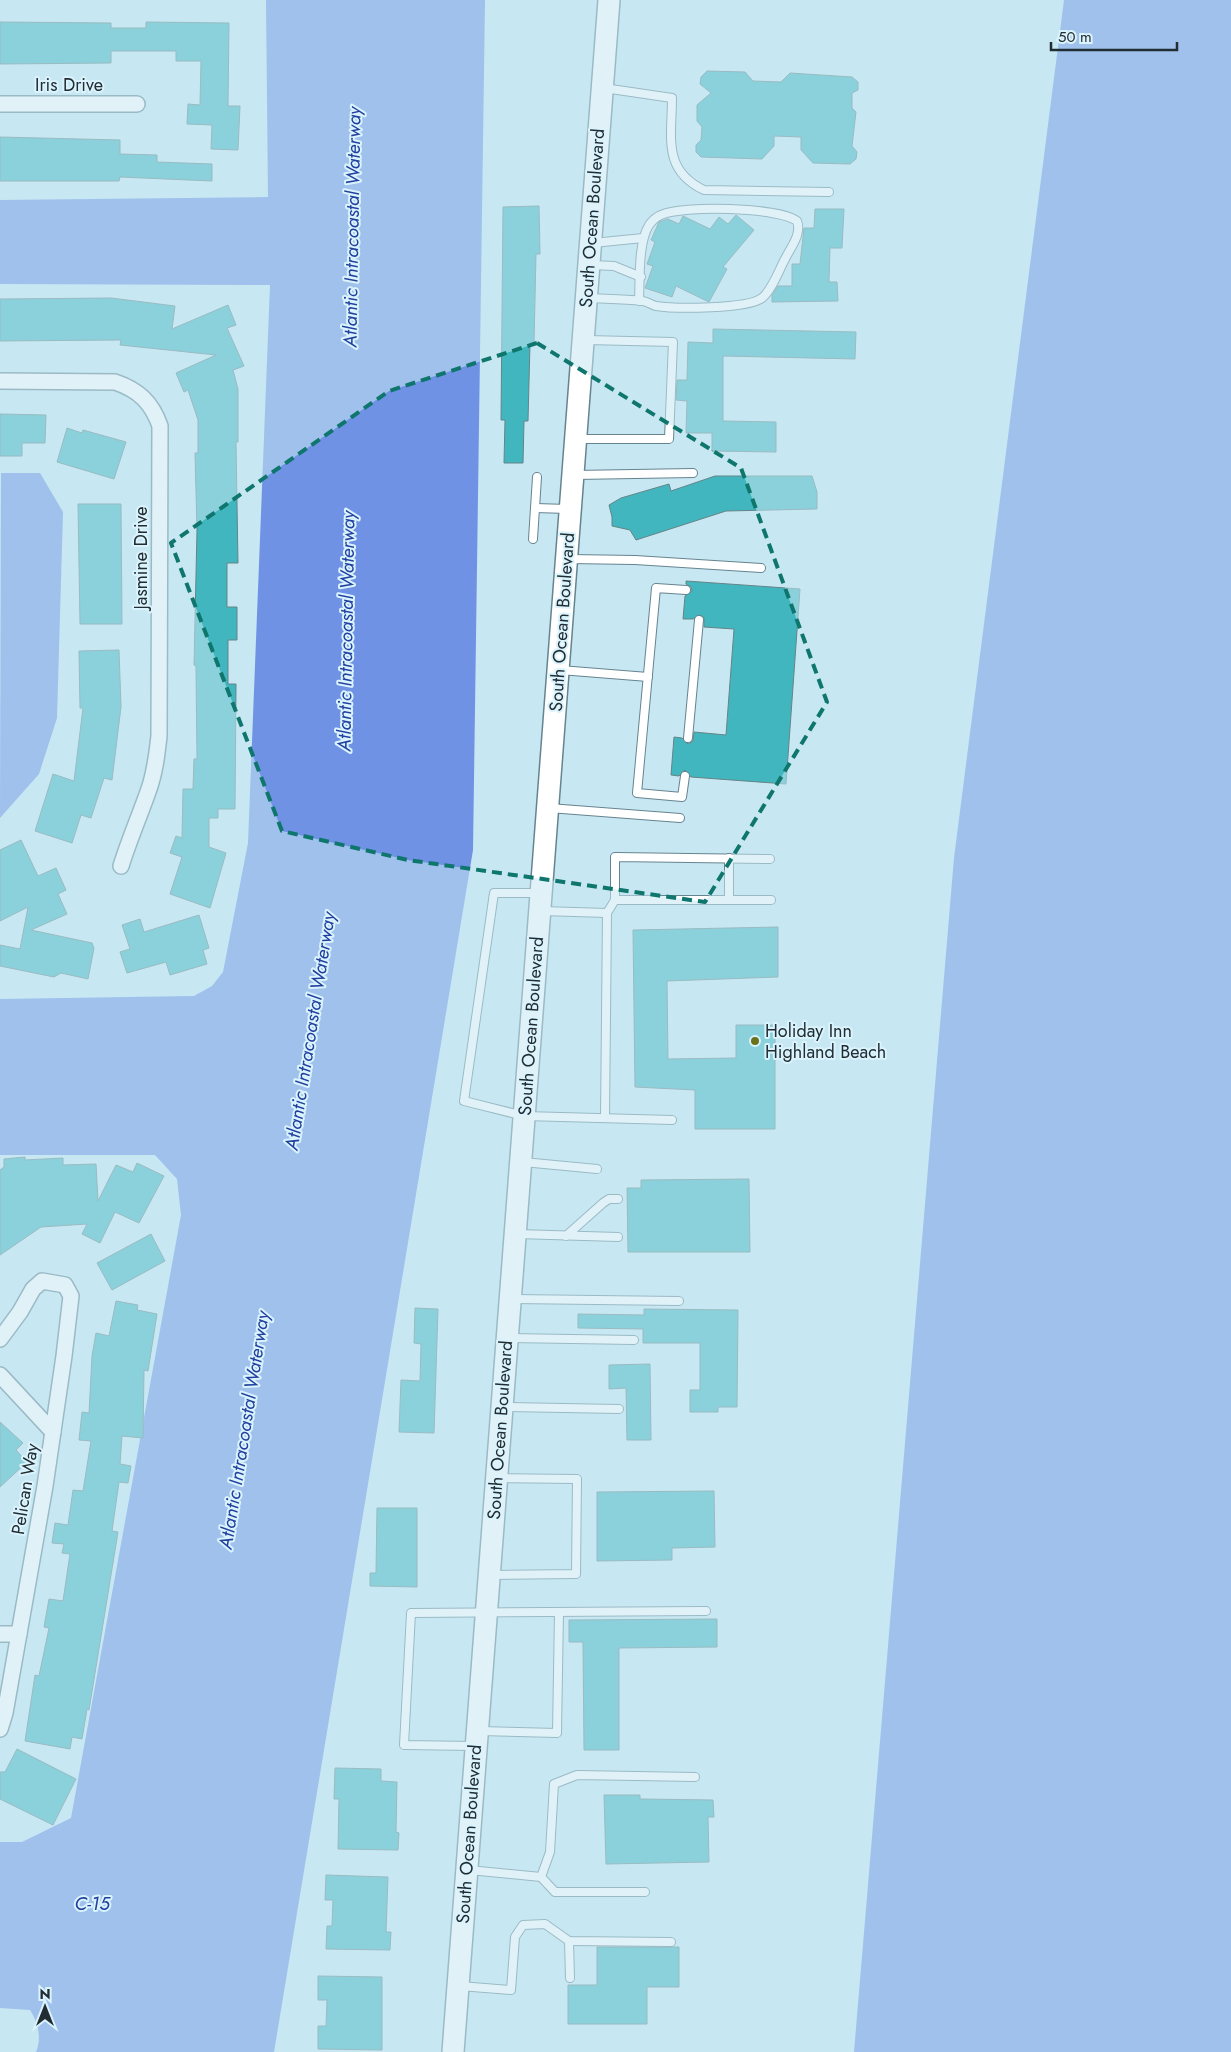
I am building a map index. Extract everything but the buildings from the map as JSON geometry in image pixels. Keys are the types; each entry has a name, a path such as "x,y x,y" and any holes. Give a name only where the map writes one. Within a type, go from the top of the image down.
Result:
{"main road":[{"name":"South Ocean Boulevard","path":"452,2052 609,0"}],"street":[{"name":"Iris Drive","path":"0,104 137,104"},
{"name":"Jasmine Drive","path":"0,381 116,382 128,386 149,402 160,426 159,736 156,764 150,789 130,838 122,866"},
{"name":"Pelican Way","path":"0,1339 20,1312 33,1289 42,1281 65,1285 71,1296 71,1307 53,1432 19,1634 0,1729"},
{"name":"Pelican Way","path":"0,1375 53,1432"},
{"path":"0,1634 19,1634"}],"lane":[{"path":"602,87 672,98 672,159 679,172 704,190 829,192"},
{"path":"586,298 639,301 655,306 672,307 736,306 762,298 799,233 797,221 792,217 753,209 675,212 660,215 653,220 643,238 639,301"},
{"path":"590,243 643,238"},
{"path":"589,265 614,266 641,277"},
{"path":"576,438 669,439 673,342 583,340"},
{"path":"573,476 693,473"},
{"path":"533,539 537,477"},
{"path":"535,508 570,509"},
{"path":"567,559 635,560 761,568"},
{"path":"685,776 682,797 637,793 656,588 686,590"},
{"path":"688,738 699,620"},
{"path":"558,670 648,677"},
{"path":"548,808 680,818"},
{"path":"605,1118 607,912 615,900 615,858 770,859"},
{"path":"729,858 729,900"},
{"path":"607,912 494,893 464,1102 524,1116 672,1120"},
{"path":"615,900 771,900"},
{"path":"521,1162 597,1169"},
{"path":"566,1236 603,1203 609,1199 618,1199"},
{"path":"515,1234 618,1237"},
{"path":"510,1299 679,1301"},
{"path":"507,1338 634,1340"},
{"path":"502,1408 619,1409"},
{"path":"489,1575 576,1574 577,1479 496,1478"},
{"path":"559,1612 557,1733 404,1745 411,1613 706,1611"},
{"path":"542,1877 550,1852 554,1784 577,1775 695,1778"},
{"path":"467,1870 542,1877 555,1892 645,1892"},
{"path":"458,1986 510,1990 515,1936 523,1925 545,1924 569,1941 671,1942"},
{"path":"569,1941 570,1978"}],"highlighted area":[{"path":"537,343 741,468 827,702 705,902 408,860 282,831 171,543 389,391"}],"water":[{"path":"266,0 485,0 473,850 274,2052 36,2052 39,2041 38,2030 30,2010 0,2008 0,1842 22,1842 71,1818 181,1215 177,1179 155,1155 0,1155 0,999 194,996 212,986 223,972 248,843 270,285 0,284 0,200 268,197"},
{"path":"1064,0 1231,0 1231,2052 854,2052 954,858"},
{"path":"1,473 40,473 63,512 57,718 39,774 0,818"}],"place":[{"name":"Holiday Inn Highland Beach","path":"755,1041"}],"water label":[{"name":"Atlantic Intracoastal Waterway","path":"352,227"},
{"name":"Atlantic Intracoastal Waterway","path":"346,631"},
{"name":"Atlantic Intracoastal Waterway","path":"310,1031"},
{"name":"Atlantic Intracoastal Waterway","path":"244,1430"},
{"name":"C-15","path":"92,1903"}]}
